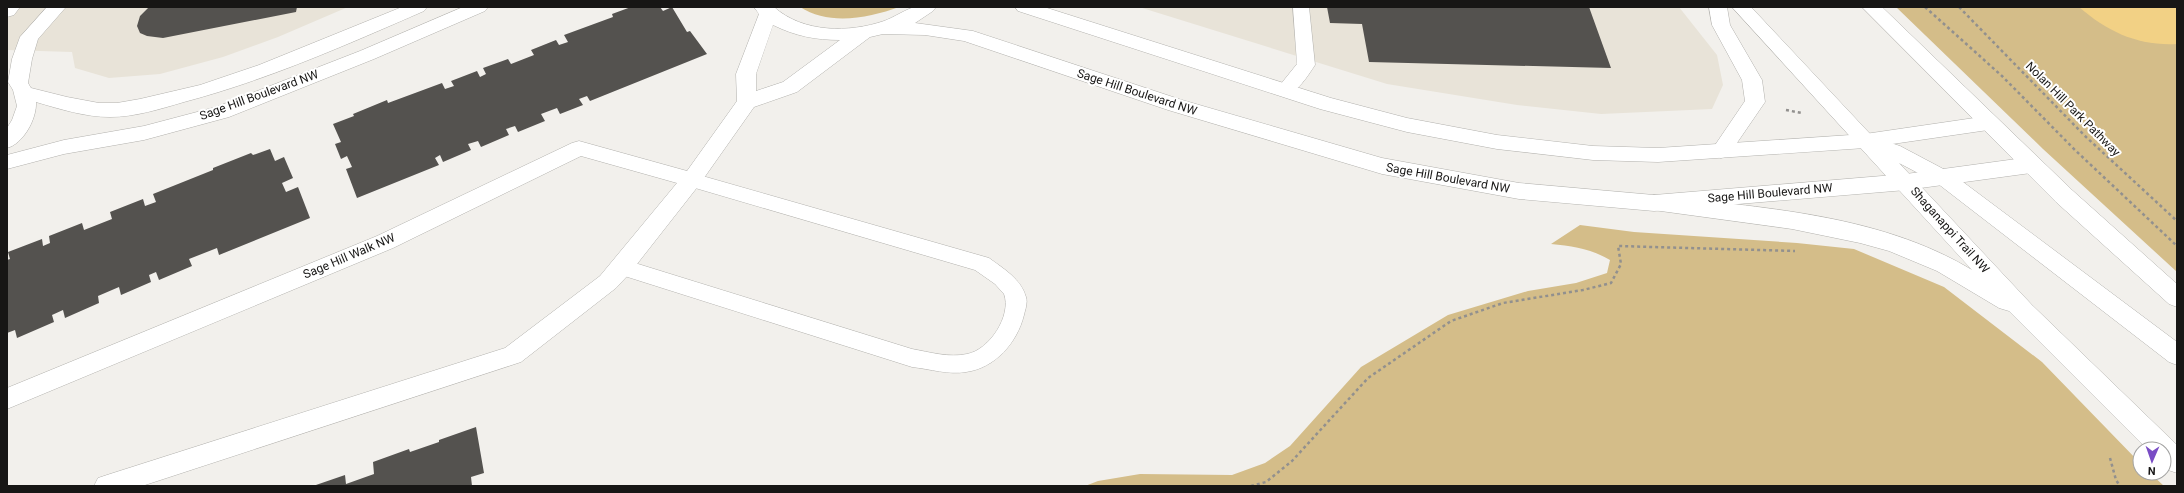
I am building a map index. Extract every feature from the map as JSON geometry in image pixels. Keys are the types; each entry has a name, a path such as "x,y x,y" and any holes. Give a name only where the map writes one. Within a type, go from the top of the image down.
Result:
{"street":[{"path":"7,11 11,7"},
{"path":"7,141 17,130 26,110 17,84 22,58 29,38 57,7"},
{"name":"Sage Hill Boulevard NW","path":"17,84 77,106 109,110 134,108 197,93 276,67 418,7"},
{"name":"Sage Hill Boulevard NW","path":"7,162 64,147 144,133 222,112 367,55 479,7"},
{"path":"747,102 746,74 765,11 794,28 826,35 863,33 884,28 897,24 927,7"},
{"path":"1024,7 1327,104 1407,125 1497,142 1593,153 1658,155 1865,141 1988,123"},
{"path":"1718,7 1721,26 1752,80 1755,102 1721,151"},
{"name":"Shaganappi Trail NW","path":"1741,7 1865,141 1906,182 2024,312 2156,441"},
{"path":"1871,7 2031,165 2177,298"},
{"name":"Sage Hill Boulevard NW","path":"884,28 925,29 966,35 1174,105 1382,166 1519,191 1654,203 1906,182 2031,165"},
{"path":"107,486 513,355 608,282 622,268 692,180 747,102 790,87 863,33"},
{"path":"1865,141 1893,151 1944,178 2177,355"},
{"name":"Sage Hill Walk NW","path":"7,399 385,242 579,148 692,180"},
{"path":"1654,203 1799,222 1894,243 1927,256 2024,312"}],"lane":[{"path":"1285,90 1306,65 1301,7"},
{"path":"622,268 912,358 954,363 972,362 992,351 1002,339 1013,319 1017,298 1010,285 982,264 692,180"}],"path":[{"path":"1925,7 2002,76 2075,150 2177,246"},
{"name":"Nolan Hill Park Pathway","path":"1959,7 2085,136 2177,221"},
{"path":"1786,110 1799,114"},
{"path":"1251,486 1266,482 1292,461 1368,378 1451,321 1503,303 1583,290 1611,283 1621,264 1618,246 1801,251"},
{"path":"2110,458 2116,480 2120,486"}],"shaded area":[{"path":"7,7 348,7 278,37 223,57 160,74 109,78 75,68 72,52 7,50"},
{"path":"800,7 899,7 862,17 836,18 823,17"},
{"path":"1139,7 1679,7 1717,55 1723,85 1712,109 1601,114 1517,105 1387,84"},
{"path":"1896,7 2177,7 2177,272 2043,149"},
{"path":"2079,7 2177,7 2177,44 2149,43 2124,36 2101,24"},
{"path":"1580,225 1634,232 1797,243 1854,249 1944,287 2042,362 2132,455 2132,481 2159,481 2164,486 1085,486 1098,481 1140,474 1232,475 1265,463 1290,446 1361,367 1448,315 1528,291 1576,283 1607,273 1610,260 1603,256 1582,249 1551,244"}],"building":[{"path":"149,7 297,7 296,12 163,38 147,36 140,33 137,26 140,16"},
{"path":"631,7 660,7 663,11 672,7 687,32 690,31 707,54 590,101 587,96 579,99 583,105 560,114 557,108 541,114 545,121 518,132 515,126 506,129 509,135 481,147 478,141 468,144 471,150 443,162 440,155 435,158 439,165 357,198 346,169 352,167 347,156 341,159 335,144 341,142 333,124 354,116 353,114 387,100 388,103 442,83 445,89 454,86 451,81 477,71 480,77 486,74 483,68 508,59 511,64 534,55 531,50 556,40 559,45 568,42 564,35 613,17 612,14"},
{"path":"1327,7 1589,7 1611,68 1369,62 1362,24 1330,23"},
{"path":"270,149 275,161 284,157 293,178 282,183 286,192 298,187 310,218 219,255 217,248 189,259 192,266 159,280 156,272 149,275 151,282 121,295 119,287 98,296 99,303 65,318 63,310 52,315 54,322 17,338 15,330 7,333 7,260 10,259 8,252 42,239 43,246 50,243 49,236 82,223 84,230 112,219 110,212 143,199 145,206 156,202 153,194 251,153 253,155"},
{"path":"476,427 484,473 471,477 472,486 313,486 345,475 346,484 374,474 373,462 409,449 410,452"}]}
